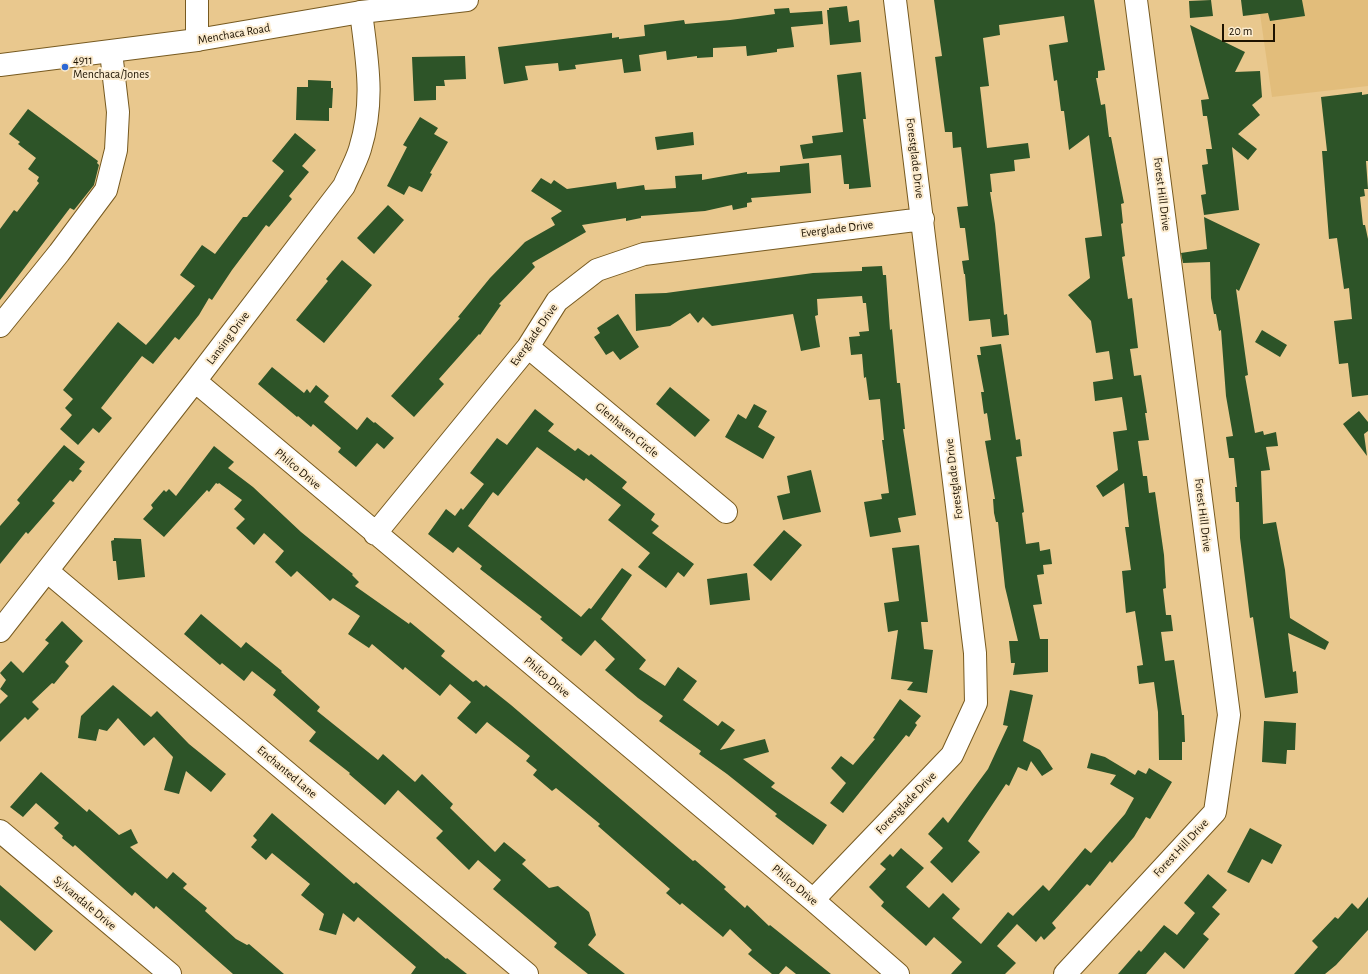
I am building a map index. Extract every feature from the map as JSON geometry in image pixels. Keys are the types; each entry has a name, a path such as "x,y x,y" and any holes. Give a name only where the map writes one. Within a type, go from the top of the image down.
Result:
{"street":[{"path":"197,0 197,40"},
{"name":"Menchaca Road","path":"0,65 197,40 361,12 467,0"},
{"name":"Forestglade Drive","path":"813,900 952,755 976,703 975,653 923,218 895,0"},
{"name":"Forest Hill Drive","path":"1065,974 1214,812 1229,715 1136,0"},
{"name":"Lansing Drive","path":"0,631 195,381 344,186 360,150 367,119 370,84 361,12"},
{"path":"0,326 59,253 106,190 116,150 118,112 111,52"},
{"name":"Everglade Drive","path":"375,534 528,347 557,301 597,270 644,254 923,218"},
{"name":"Glenhaven Circle","path":"528,347 726,512"},
{"name":"Philco Drive","path":"195,381 375,534 813,900 898,974"},
{"name":"Enchanted Lane","path":"47,571 527,974"},
{"name":"Sylvandale Drive","path":"0,831 170,974"}],"shaded area":[{"path":"1258,0 1368,0 1368,86 1272,97"}],"building":[{"path":"934,0 1094,0 1105,70 1098,71 1098,78 1096,78 1101,105 1105,104 1109,137 1111,137 1124,203 1121,204 1123,223 1121,224 1125,256 1122,257 1128,299 1132,298 1138,348 1130,349 1134,376 1141,375 1147,413 1145,413 1149,440 1138,441 1143,476 1147,476 1149,493 1155,492 1164,555 1166,588 1163,589 1166,615 1171,615 1173,631 1161,632 1165,661 1174,660 1182,715 1184,715 1185,742 1182,742 1182,760 1159,760 1158,712 1154,682 1139,684 1137,666 1143,665 1135,611 1126,613 1122,571 1131,570 1125,527 1129,527 1124,483 1103,497 1096,486 1118,470 1113,432 1127,430 1122,397 1095,401 1093,382 1113,379 1109,351 1096,353 1091,321 1068,295 1090,278 1085,238 1102,236 1089,135 1069,150 1064,111 1061,111 1057,80 1054,81 1049,45 1068,42 1064,16 999,25 1000,35 983,38 989,86 980,87 987,148 1028,143 1030,158 1014,160 1015,171 990,174 992,192 990,192 995,224 1004,315 1007,314 1009,335 992,337 990,319 969,321 965,274 962,261 969,260 965,228 960,228 957,207 968,206 961,147 953,148 952,132 945,132 935,57 942,56"},
{"path":"1211,0 1213,16 1190,18 1189,1"},
{"path":"1241,0 1302,0 1305,16 1270,21 1268,13 1243,16"},
{"path":"847,6 849,22 859,20 861,42 830,45 827,10 829,10 829,8"},
{"path":"789,8 790,13 822,11 823,24 791,27 794,47 777,49 777,52 747,56 746,46 713,48 713,57 697,58 697,56 667,60 666,51 639,55 641,71 624,73 622,59 575,65 576,69 559,71 558,63 525,66 528,80 504,84 498,47 612,33 612,38 619,37 619,39 645,36 644,25 684,20 685,24 730,20 775,14 774,9"},
{"path":"1190,25 1245,52 1235,72 1260,71 1262,97 1252,105 1260,115 1238,134 1257,149 1248,160 1232,147 1239,210 1204,215 1201,195 1206,194 1202,165 1208,164 1206,149 1212,149 1207,116 1203,116 1201,100 1209,99"},
{"path":"465,56 466,79 444,80 445,86 436,86 436,100 414,101 412,57"},
{"path":"861,72 866,119 863,119 871,187 849,189 849,184 844,184 841,155 803,159 800,145 813,143 812,136 843,132 837,75"},
{"path":"308,80 331,81 331,88 333,88 332,108 329,108 329,121 296,120 297,87 308,87"},
{"path":"1362,92 1362,95 1368,94 1368,161 1366,161 1368,189 1364,189 1365,196 1360,197 1363,225 1365,225 1368,239 1368,395 1352,397 1348,363 1339,364 1334,321 1352,319 1349,288 1344,289 1337,238 1329,239 1322,151 1327,151 1321,97"},
{"path":"28,109 98,161 97,163 99,165 94,185 74,210 70,208 0,300 0,229 14,210 17,212 39,183 37,181 39,177 28,169 36,158 18,144 20,142 9,134"},
{"path":"420,117 438,128 434,134 448,142 430,173 432,174 422,192 409,186 404,195 387,186 407,147 403,145"},
{"path":"693,132 694,145 657,150 655,137"},
{"path":"295,133 316,150 302,166 309,172 289,196 292,199 269,227 266,225 232,270 212,300 209,298 199,315 179,340 175,337 153,364 142,356 101,408 112,418 99,433 93,428 78,445 60,429 72,415 65,408 73,399 63,390 118,322 146,345 195,286 180,275 202,245 215,254 243,217 247,217 284,171 272,161"},
{"path":"809,163 811,193 751,198 752,202 747,203 747,207 733,210 732,205 705,211 641,216 641,218 626,221 626,218 582,225 586,232 532,263 535,267 499,304 501,305 480,335 479,334 439,379 444,384 414,417 391,396 460,318 458,317 490,278 525,242 555,225 551,218 562,211 531,191 541,178 551,184 554,180 567,189 616,182 617,189 644,185 645,190 676,188 675,176 702,174 702,180 747,172 747,174 780,172 780,166"},
{"path":"388,205 404,220 374,254 357,238"},
{"path":"1204,217 1260,244 1239,291 1236,289 1248,375 1245,376 1255,433 1263,431 1264,435 1276,432 1278,446 1266,447 1270,470 1261,471 1263,524 1276,522 1285,570 1290,618 1329,642 1325,650 1288,633 1293,672 1296,671 1298,693 1265,698 1253,617 1250,618 1240,538 1239,502 1236,502 1235,487 1237,487 1234,458 1229,458 1226,437 1233,436 1226,396 1221,330 1219,331 1211,298 1210,262 1183,263 1181,253 1207,249"},
{"path":"342,260 372,285 324,343 296,320 328,281 326,279"},
{"path":"882,266 883,275 886,275 890,330 892,329 897,383 900,383 905,429 903,429 916,515 898,518 901,532 870,537 864,502 882,499 881,494 889,493 882,440 884,440 880,399 869,400 866,377 864,378 862,354 851,355 849,337 860,336 859,332 869,331 866,303 863,303 862,296 817,299 818,315 815,316 820,347 801,351 793,314 712,326 703,317 698,323 690,313 670,326 636,331 635,294 666,293 813,273 862,271 862,267"},
{"path":"618,314 639,347 620,360 613,351 606,355 594,337 600,333 597,328"},
{"path":"1262,330 1287,345 1280,357 1255,342"},
{"path":"1001,344 1016,440 1020,439 1022,456 1016,457 1024,512 1022,513 1026,544 1039,542 1040,551 1050,549 1052,564 1043,565 1044,574 1037,575 1042,604 1033,605 1040,639 1048,639 1048,672 1013,675 1015,663 1011,663 1009,641 1018,641 1005,587 998,522 996,522 994,513 993,499 995,499 985,441 991,440 987,413 984,414 981,392 984,392 977,355 981,355 980,347"},
{"path":"272,367 304,393 307,389 310,393 316,385 329,396 324,402 357,430 367,417 394,438 384,449 377,443 356,467 338,452 341,448 313,424 311,427 298,416 297,417 258,384"},
{"path":"670,387 710,420 695,437 656,404"},
{"path":"754,404 767,411 758,427 775,437 763,459 725,437 738,414 746,419"},
{"path":"535,409 554,424 548,431 575,451 578,448 589,456 591,454 627,482 622,488 655,514 651,520 659,526 652,533 694,564 684,577 678,572 666,588 638,567 650,553 608,520 621,505 586,478 584,481 537,447 498,496 493,492 468,526 581,617 589,608 591,609 622,568 632,575 601,619 646,660 639,669 665,686 678,667 697,681 683,700 718,726 722,721 735,730 720,750 765,739 769,752 743,759 775,783 771,787 827,825 813,845 775,816 777,814 727,774 699,754 701,751 659,721 663,716 638,698 605,670 615,659 595,640 581,656 561,640 563,638 540,619 542,617 480,569 482,566 458,547 453,553 428,534 446,509 455,516 461,508 463,510 484,484 470,473 497,438 507,445"},
{"path":"1359,411 1368,422 1368,431 1364,434 1367,456 1343,424"},
{"path":"64,445 85,462 79,469 82,471 73,482 70,480 52,501 55,503 28,534 26,532 0,564 0,526 20,503 17,500"},
{"path":"214,446 234,462 228,468 253,487 301,532 353,574 352,575 359,582 355,586 409,624 410,622 445,651 441,656 473,682 476,680 484,687 486,685 511,705 693,861 695,860 726,887 724,889 745,908 747,905 769,926 770,925 831,974 796,974 786,966 779,974 772,974 748,954 752,950 730,929 723,937 682,903 680,905 666,893 670,889 598,826 600,824 556,788 552,791 533,775 537,770 526,761 530,756 487,722 476,734 457,718 471,702 450,684 440,696 405,667 403,670 372,644 369,648 348,634 360,616 333,598 330,601 297,571 291,577 275,562 284,551 264,533 254,545 236,528 245,519 234,509 242,500 219,483 216,483 209,492 207,490 164,537 143,519 153,508 151,505 164,490 166,492 169,489 176,496"},
{"path":"811,470 821,512 783,520 777,496 790,493 787,476"},
{"path":"784,530 802,545 771,581 753,565"},
{"path":"114,538 141,539 145,577 118,580 116,561 113,561 111,541 114,540"},
{"path":"919,545 928,622 921,622 924,649 933,650 927,693 907,690 913,682 891,679 898,630 888,632 884,603 899,601 892,548"},
{"path":"747,573 750,600 710,605 707,579"},
{"path":"201,614 241,648 246,642 282,671 281,672 320,707 317,711 378,760 383,754 415,782 422,774 453,804 450,808 495,852 504,842 526,860 522,864 549,888 558,886 589,912 596,935 588,945 625,974 588,974 554,947 557,943 493,889 501,880 478,860 469,870 436,838 443,831 398,790 385,805 349,774 350,773 309,741 316,732 273,695 276,690 252,671 244,681 222,663 220,665 184,634"},
{"path":"62,621 83,641 65,662 69,666 54,684 52,683 32,702 39,709 28,720 25,717 0,742 0,704 8,696 0,689 6,680 0,673 11,661 23,673 49,643 45,640"},
{"path":"113,685 151,717 157,711 189,744 226,774 211,792 186,771 179,794 164,790 173,757 154,737 144,746 118,718 107,731 99,729 96,741 78,738 81,716"},
{"path":"1010,690 1033,695 1023,741 1040,750 1053,769 1042,776 1031,761 1027,771 1018,767 1009,786 1006,784 968,841 980,852 952,883 930,862 943,848 928,834 943,817 948,823 988,769 1008,726 1003,725"},
{"path":"900,699 921,716 915,723 917,725 909,737 906,735 843,813 830,803 846,783 831,768 841,756 853,765 875,739 873,738"},
{"path":"1264,721 1296,723 1295,750 1287,750 1286,764 1262,762"},
{"path":"1091,753 1105,757 1135,775 1138,770 1146,774 1149,768 1172,782 1150,819 1146,817 1134,837 1112,863 1110,861 1090,886 1087,884 1052,923 1056,928 1044,940 1041,936 1036,942 1017,924 997,946 1016,963 1005,974 951,974 962,962 934,937 926,946 881,906 884,902 869,887 886,869 880,864 890,854 893,857 901,848 924,868 906,887 929,908 943,893 960,909 952,918 981,944 1008,912 1013,916 1043,885 1049,891 1085,848 1091,853 1125,814 1134,798 1110,784 1116,775 1087,768"},
{"path":"41,772 87,812 89,809 119,835 131,829 138,843 130,847 167,879 173,872 187,884 183,888 207,908 205,911 236,939 247,945 249,944 284,974 233,974 156,906 154,909 135,892 132,896 75,845 73,847 62,838 63,836 54,828 59,823 36,803 23,817 10,807"},
{"path":"272,813 354,884 356,882 446,959 447,958 467,974 411,974 416,967 358,917 354,922 343,913 336,935 319,930 324,914 301,895 310,884 272,853 266,860 251,847 257,840 253,836"},
{"path":"1250,828 1282,845 1272,864 1262,859 1249,883 1227,872"},
{"path":"1208,874 1227,890 1212,907 1220,914 1203,934 1209,939 1184,969 1165,952 1146,974 1118,974 1139,950 1141,952 1164,925 1177,935 1195,913 1184,903"},
{"path":"0,885 53,931 35,951 0,920"},
{"path":"1368,897 1368,930 1336,965 1325,974 1294,974 1318,947 1312,941 1335,917 1338,919 1352,903 1358,909"}],"place":[{"name":"4911 Menchaca/Jones","path":"65,67"}]}
